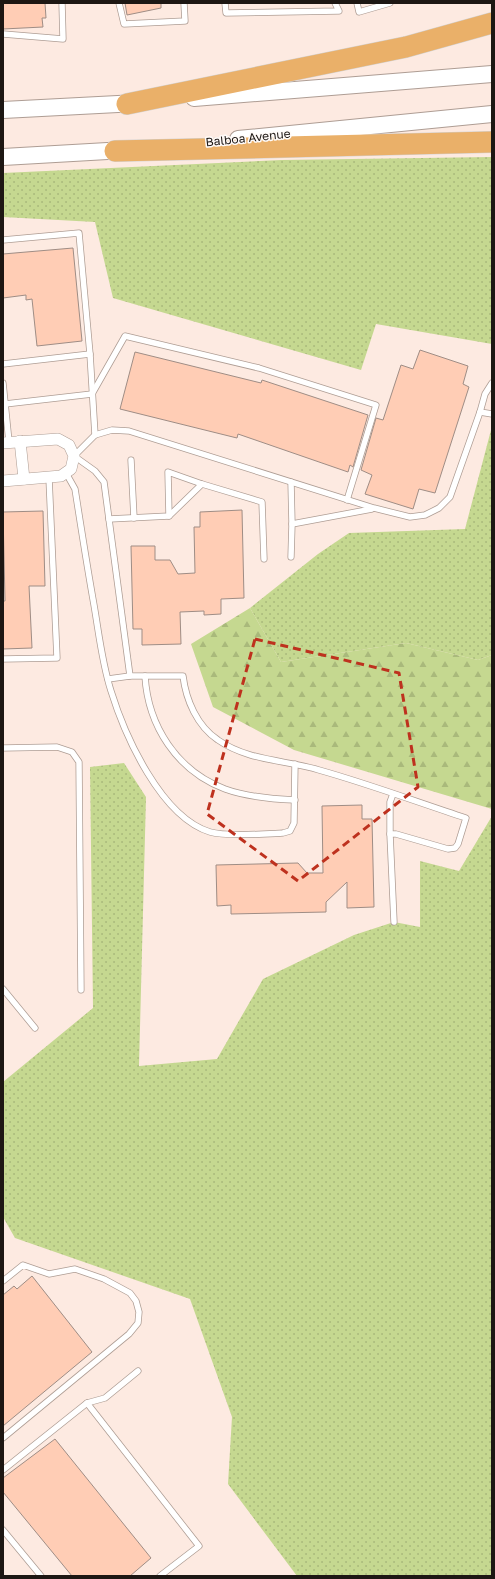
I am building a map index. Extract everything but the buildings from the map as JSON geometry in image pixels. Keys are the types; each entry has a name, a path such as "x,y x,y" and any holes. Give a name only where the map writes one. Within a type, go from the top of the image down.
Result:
{"highway":[{"path":"128,104 406,47 492,23"},
{"path":"115,151 492,142"}],"main road":[{"path":"3,110 128,104 492,74"},
{"name":"Balboa Avenue","path":"3,157 115,151 492,114"}],"street":[{"path":"3,481 24,480 49,478 61,476 71,469 74,456 69,445 58,439 11,442 24,480"}],"lane":[{"path":"3,34 63,40 62,3"},
{"path":"119,3 124,24 185,21 184,3"},
{"path":"225,3 226,14 339,11 335,3"},
{"path":"357,3 359,12 390,3"},
{"path":"3,240 79,233 90,354 95,435"},
{"path":"92,394 125,336 259,368 376,405 347,500"},
{"path":"3,364 90,354"},
{"path":"3,383 11,442"},
{"path":"130,676 104,482 95,471 74,456 95,435 112,430 129,431 347,500 410,517 425,515 439,508 450,497 485,394 492,383"},
{"path":"5,404 92,394"},
{"path":"480,412 492,414"},
{"path":"131,460 134,518"},
{"path":"169,516 168,472 262,502 264,559"},
{"path":"66,473 75,488 102,656 108,679 127,732 158,789 170,804 195,825 210,832 221,834 282,833 290,831 294,823 295,764"},
{"path":"3,659 57,658 49,478"},
{"path":"290,482 292,524 291,557"},
{"path":"109,519 169,516 202,484"},
{"path":"292,524 374,508"},
{"path":"108,679 130,676 183,676 185,690 194,712 217,740 229,747 245,753 318,769 466,818 458,844 455,848 448,849 396,834 390,834"},
{"path":"144,676 149,704 159,730 170,748 191,769 210,782 226,790 267,798 294,800"},
{"path":"3,748 57,747 72,752 79,762 81,990"},
{"path":"393,794 390,802 390,834 394,922"},
{"path":"3,989 35,1028"},
{"path":"3,1281 23,1265 49,1274 75,1269 104,1280 130,1293 136,1301 139,1312 138,1323 129,1334 3,1438"},
{"path":"3,1470 87,1403 106,1398 138,1371"},
{"path":"87,1403 199,1546 160,1576"},
{"path":"3,1530 41,1576"}],"highlighted area":[{"path":"255,639 399,673 418,787 298,881 207,814"}],"green space":[{"path":"492,157 492,344 376,324 361,370 113,298 95,222 3,217 3,173 282,160"},
{"path":"491,430 492,655 478,660 406,643 281,662 250,608 318,554 349,533 465,529"},
{"path":"250,608 281,662 406,643 478,660 492,655 492,809 294,750 213,707 191,644"},
{"path":"124,763 146,797 139,1066 217,1059 263,979 354,935 394,922 420,927 420,861 459,871 492,816 492,1576 297,1576 228,1484 232,1417 190,1299 15,1238 3,1217 3,1082 93,1008 90,767"}]}
